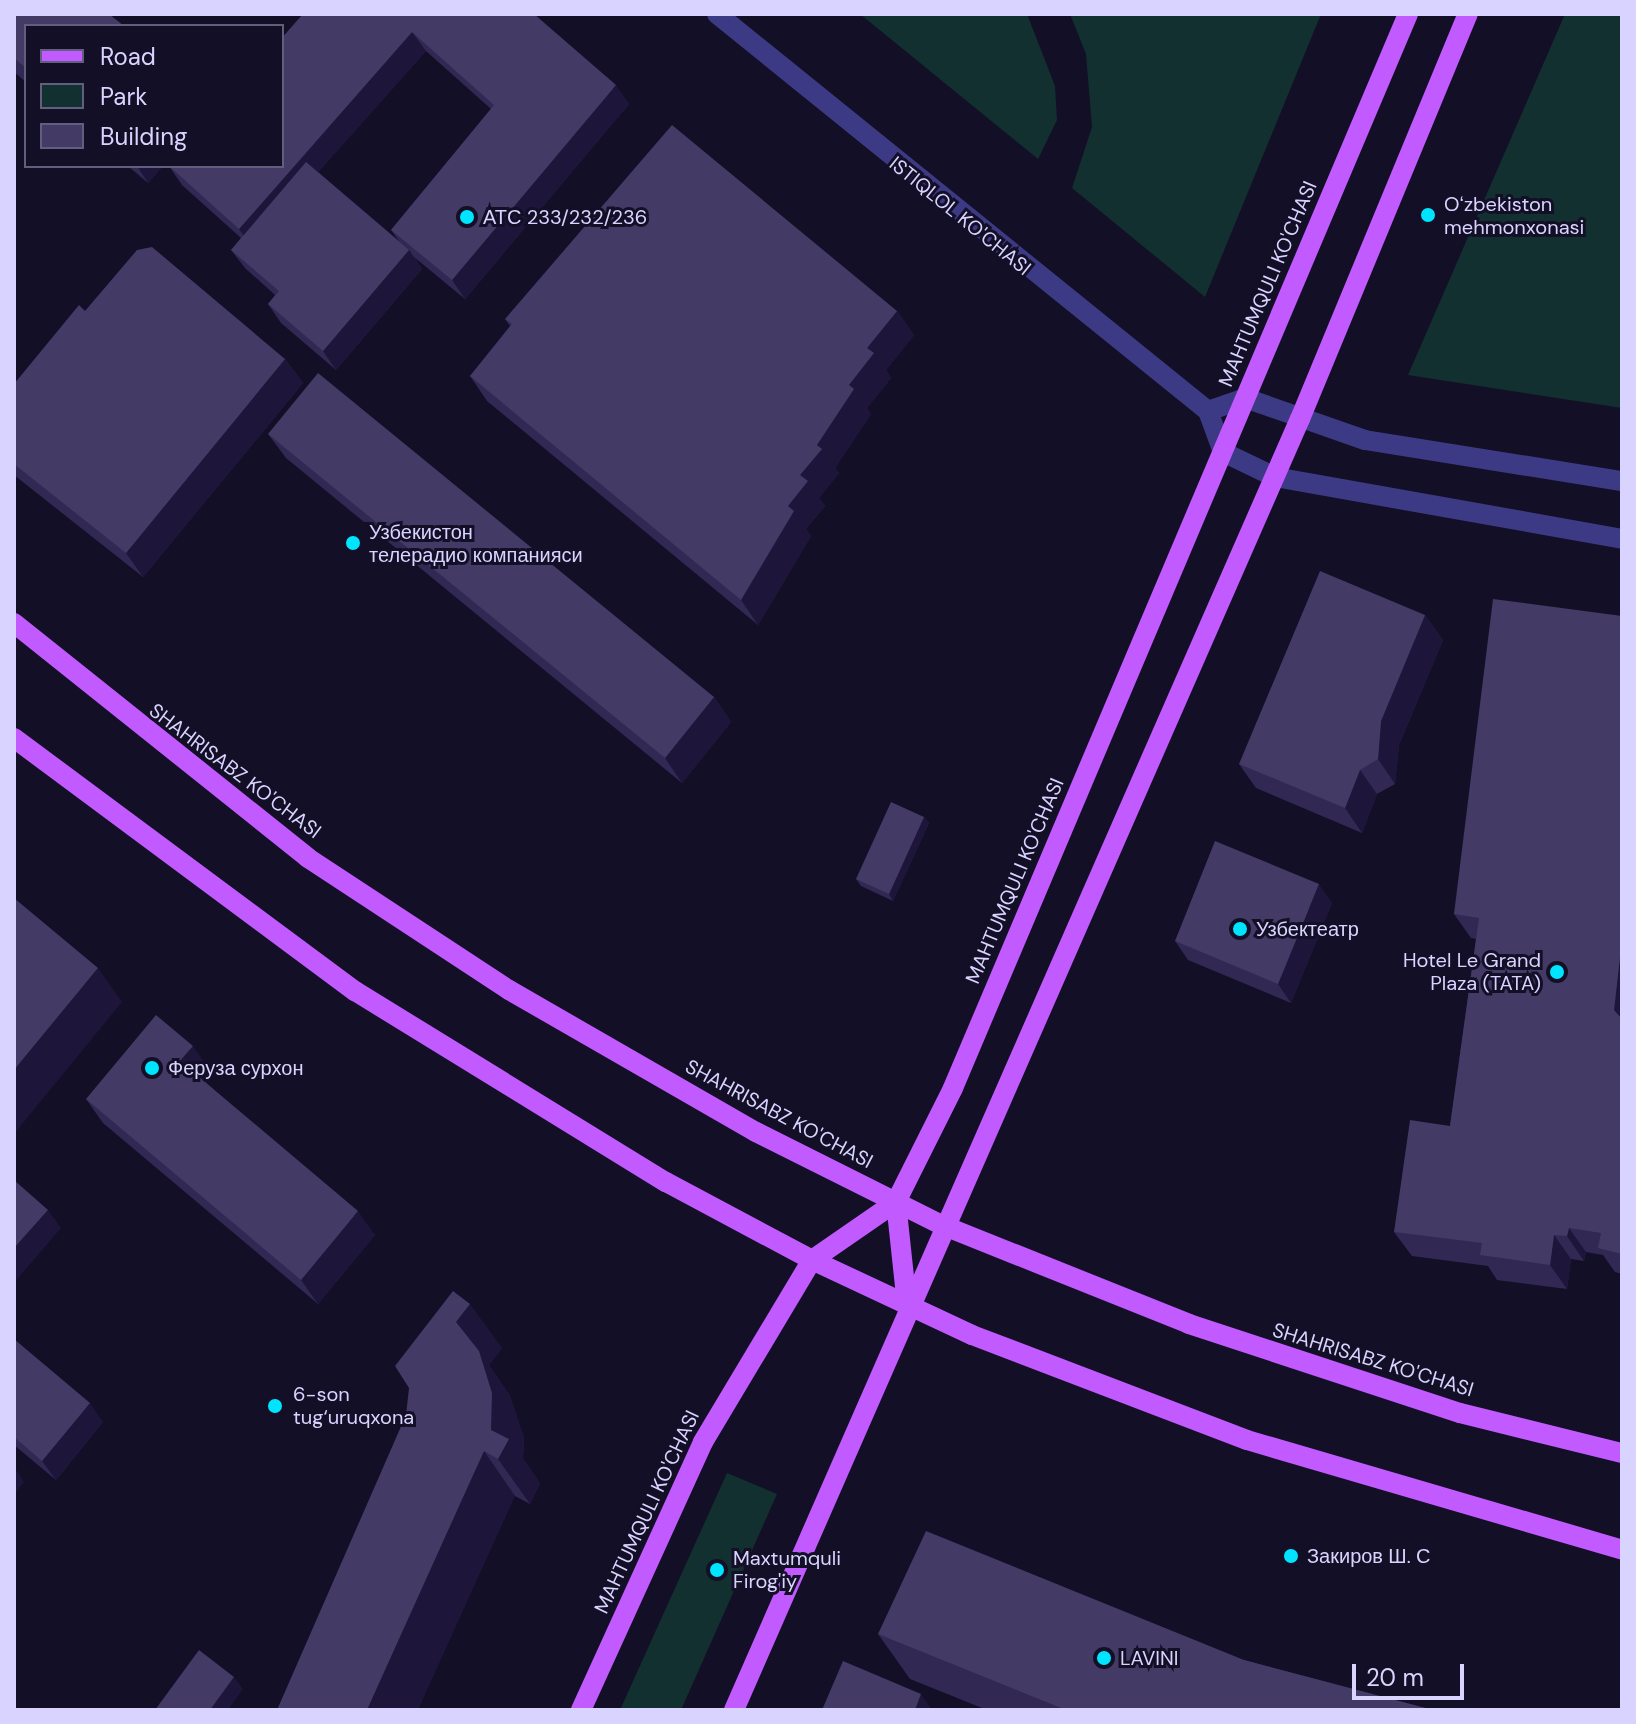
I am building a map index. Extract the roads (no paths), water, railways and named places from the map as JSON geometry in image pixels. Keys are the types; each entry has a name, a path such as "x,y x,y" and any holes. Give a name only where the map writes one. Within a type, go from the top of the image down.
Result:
{"main road":[{"name":"MAHTUMQULI KO'CHASI","path":"581,1710 703,1442 812,1260 896,1202 953,1088 1408,14"},
{"path":"734,1710 942,1225 1275,477 1468,14"},
{"name":"SHAHRISABZ KO'CHASI","path":"14,623 214,787 408,925 715,1110 942,1225 1278,1357 1622,1453"},
{"path":"14,738 254,923 393,1016 666,1182 812,1260 907,1306 1247,1440 1622,1550"},
{"path":"896,1202 907,1306"}],"street":[{"name":"ISTIQLOL KO'CHASI","path":"717,14 1208,411"},
{"path":"1622,481 1365,440 1245,398 1208,411 1223,452 1275,477 1622,539"}],"place":[{"name":"Oʻzbekiston mehmonxonasi","path":"1428,215"},
{"name":"АТС 233/232/236","path":"467,217"},
{"name":"Узбекистон телерадио компанияси","path":"353,543"},
{"name":"Узбектеатр","path":"1240,929"},
{"name":"Hotel Le Grand Plaza (TATA)","path":"1557,972"},
{"name":"Феруза сурхон","path":"152,1068"},
{"name":"6-son tug‘uruqxona","path":"275,1406"},
{"name":"Закиров Ш. С","path":"1291,1556"},
{"name":"Maxtumquli Firog'iy","path":"717,1570"},
{"name":"LAVINI","path":"1104,1658"}]}
